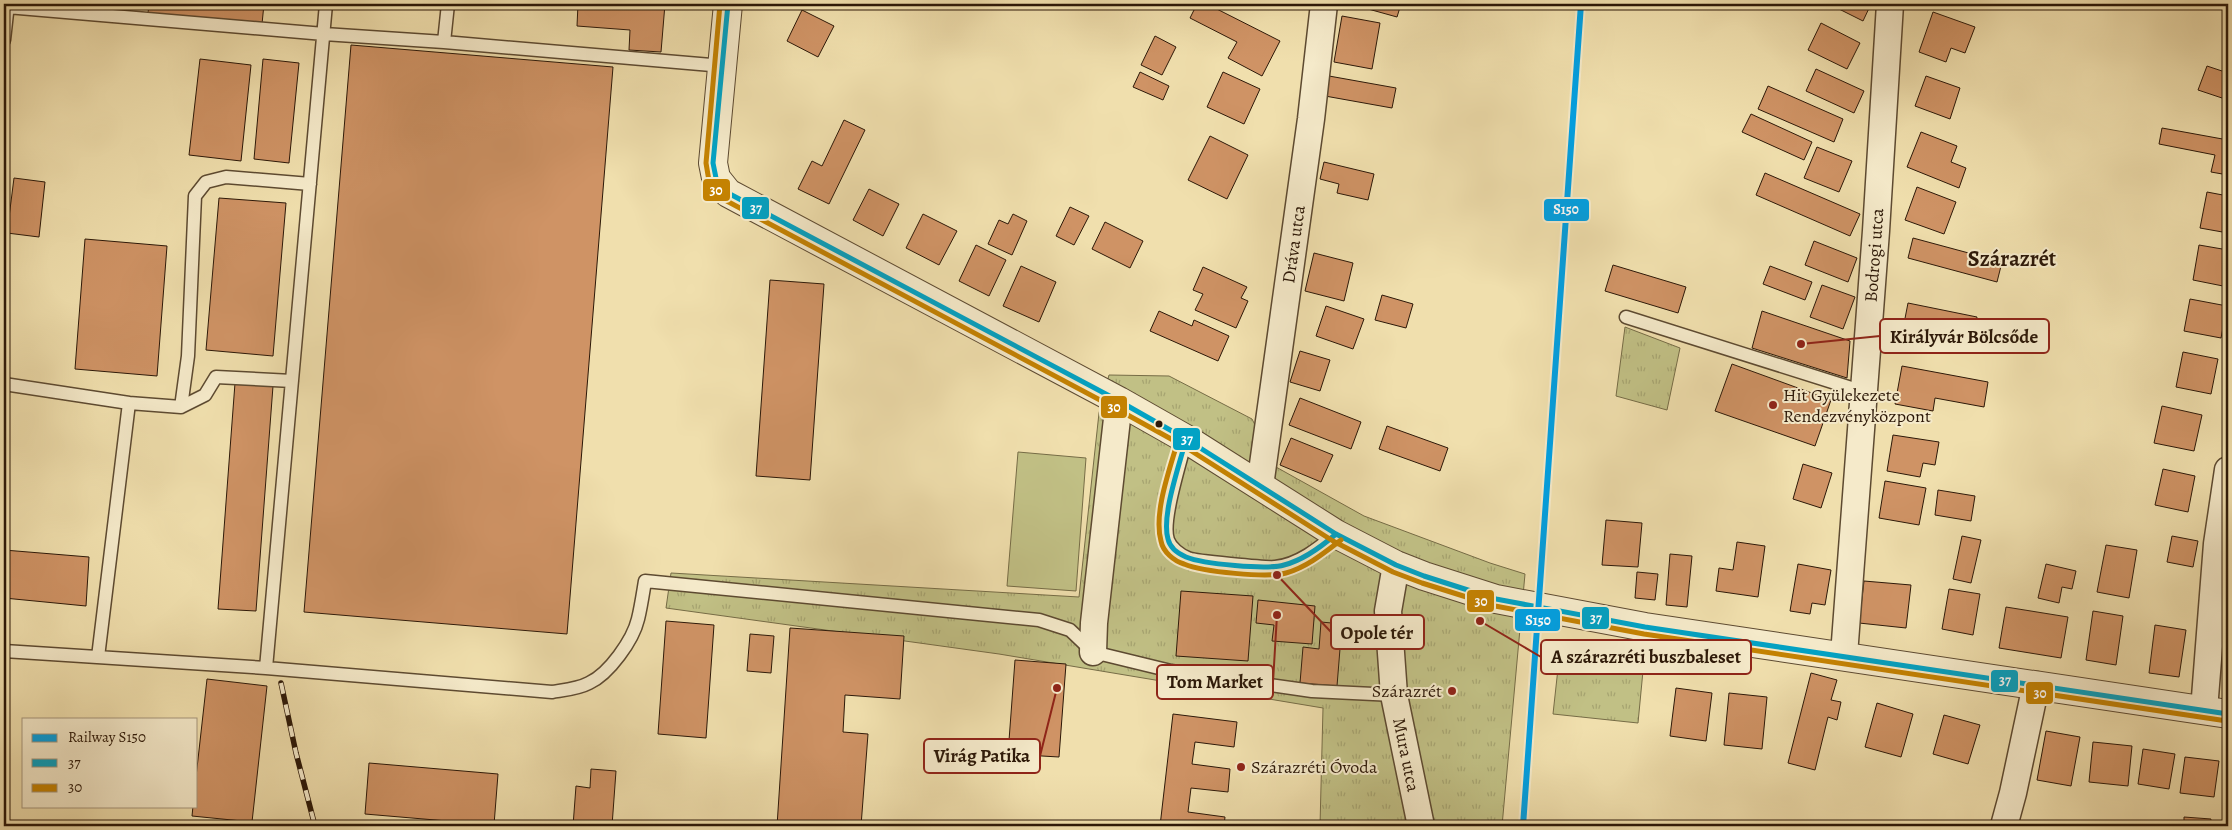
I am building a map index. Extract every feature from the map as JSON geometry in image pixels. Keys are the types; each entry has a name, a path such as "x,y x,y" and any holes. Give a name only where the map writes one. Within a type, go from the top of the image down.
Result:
{"street":[{"path":"728,4 713,163 716,178 728,193 1119,401 1186,439 1336,534 1396,565 1496,599 1645,627 1844,655 2216,712 2217,544 2228,470"},
{"name":"Dráva utca","path":"1260,486 1310,128 1324,4"},
{"name":"Bodrogi utca","path":"1844,655 1890,4"},
{"path":"1093,652 1094,623 1119,401"},
{"name":"Mura utca","path":"1396,565 1388,611 1394,695 1420,826"},
{"path":"2004,826 2013,794 2036,685"}],"lane":[{"path":"266,668 326,4"},
{"path":"444,42 448,4"},
{"path":"4,40 8,6 723,66"},
{"path":"180,407 188,356 195,196 206,182 226,177 310,184"},
{"path":"1626,317 1864,392"},
{"path":"4,384 128,403 180,407 204,395 216,377 292,381"},
{"path":"98,657 128,403"},
{"path":"1186,439 1167,516 1168,539 1173,548 1189,559 1276,567 1301,559 1318,549 1336,534"},
{"path":"4,650 266,668 552,692 574,689 590,683 606,672 617,658 638,621 644,581 1039,620 1070,630 1093,652 1190,674 1312,691 1394,695"}],"green space":[{"path":"1625,327 1680,348 1667,410 1616,396"},
{"path":"1109,375 1169,376 1252,419 1276,467 1364,516 1490,563 1525,574 1502,826 1320,826 1323,708 999,654 666,608 671,573 1079,597 1099,413"},
{"path":"1018,452 1086,458 1076,591 1007,586"},
{"path":"1561,641 1645,650 1638,723 1553,714"}],"building":[{"path":"149,4 264,4 262,24 148,13"},
{"path":"578,4 665,4 661,52 629,50 630,30 577,26"},
{"path":"1197,4 1207,4 1280,41 1262,76 1228,58 1237,42 1190,18"},
{"path":"1362,4 1401,4 1397,17 1361,7"},
{"path":"1829,4 1871,4 1863,21"},
{"path":"802,10 834,26 818,57 787,41"},
{"path":"1933,12 1975,27 1965,53 1951,48 1946,62 1919,52"},
{"path":"1342,16 1380,23 1372,69 1334,62"},
{"path":"1821,23 1860,43 1847,69 1808,50"},
{"path":"1155,36 1176,47 1162,75 1141,65"},
{"path":"351,45 613,67 567,634 304,612"},
{"path":"200,59 251,65 241,161 189,155"},
{"path":"263,59 299,63 289,163 254,159"},
{"path":"2207,66 2228,73 2228,100 2198,90"},
{"path":"1816,69 1864,91 1854,113 1806,91"},
{"path":"1140,72 1169,86 1163,100 1133,87"},
{"path":"1223,72 1260,89 1244,124 1207,107"},
{"path":"1329,76 1396,88 1392,108 1325,96"},
{"path":"1926,76 1960,88 1950,119 1915,106"},
{"path":"1768,86 1843,119 1834,142 1758,109"},
{"path":"1751,114 1812,142 1804,160 1742,132"},
{"path":"844,120 865,130 829,204 798,189 812,161 822,166"},
{"path":"2162,128 2228,140 2228,175 2211,172 2215,155 2159,144"},
{"path":"1921,132 1957,146 1951,162 1966,168 1959,188 1907,167"},
{"path":"1210,136 1248,155 1227,199 1188,180"},
{"path":"1817,147 1852,161 1839,192 1804,178"},
{"path":"1324,162 1374,174 1368,200 1337,193 1339,184 1320,179"},
{"path":"1765,173 1860,214 1850,236 1756,195"},
{"path":"14,178 45,182 39,237 7,233"},
{"path":"1917,187 1956,202 1944,234 1905,220"},
{"path":"869,189 899,204 883,236 853,220"},
{"path":"2207,192 2228,196 2228,233 2200,228"},
{"path":"219,198 286,203 273,356 206,350"},
{"path":"1070,207 1089,216 1074,245 1056,236"},
{"path":"923,214 957,231 939,265 906,248"},
{"path":"1013,214 1027,221 1012,255 988,244 999,220 1008,224"},
{"path":"1105,222 1143,241 1130,268 1092,249"},
{"path":"1913,238 2002,262 1997,282 1908,258"},
{"path":"85,239 167,246 157,376 75,369"},
{"path":"1814,241 1857,258 1848,282 1805,265"},
{"path":"976,245 1006,260 989,296 959,281"},
{"path":"2199,245 2228,250 2228,287 2193,280"},
{"path":"1314,253 1353,263 1344,301 1305,291"},
{"path":"1613,265 1686,287 1678,313 1605,291"},
{"path":"1021,266 1056,282 1039,322 1003,306"},
{"path":"1770,266 1812,282 1805,300 1763,284"},
{"path":"1203,267 1247,287 1241,298 1248,301 1236,328 1195,310 1203,294 1193,290"},
{"path":"770,280 824,284 810,480 756,476"},
{"path":"1822,285 1855,297 1843,329 1810,317"},
{"path":"1382,295 1413,304 1406,328 1375,320"},
{"path":"2190,299 2227,306 2221,338 2184,331"},
{"path":"1908,303 1977,317 1972,342 1937,335 1935,346 1901,339"},
{"path":"1326,306 1364,319 1353,349 1316,336"},
{"path":"1159,311 1192,326 1194,320 1229,336 1218,361 1150,331"},
{"path":"1762,311 1850,341 1847,378 1752,348"},
{"path":"1300,351 1330,360 1320,391 1290,382"},
{"path":"2183,352 2218,359 2211,394 2176,387"},
{"name":"Hit Gyülekezete Rendezvényközpont","path":"1732,364 1831,400 1815,446 1715,411"},
{"path":"1902,366 1988,382 1984,407 1935,398 1933,411 1895,404"},
{"path":"235,383 273,386 256,611 218,609"},
{"path":"1300,398 1361,422 1351,449 1289,425"},
{"path":"2162,406 2202,415 2194,451 2154,443"},
{"path":"1387,426 1448,448 1440,471 1379,449"},
{"path":"1893,435 1939,442 1935,465 1923,463 1920,477 1887,471"},
{"path":"1291,438 1333,455 1321,482 1280,465"},
{"path":"1803,464 1832,473 1821,508 1793,499"},
{"path":"2163,469 2195,476 2188,512 2155,505"},
{"path":"1885,481 1926,488 1919,525 1879,518"},
{"path":"1938,490 1975,496 1971,521 1935,515"},
{"path":"1606,520 1642,523 1638,567 1602,565"},
{"path":"1962,536 1981,540 1971,583 1953,579"},
{"path":"2172,536 2198,541 2193,567 2167,562"},
{"path":"1737,542 1765,546 1758,597 1716,591 1719,568 1733,570"},
{"path":"2106,545 2137,550 2129,598 2097,592"},
{"path":"4,550 89,557 86,606 4,598"},
{"path":"1670,554 1692,556 1687,607 1666,605"},
{"path":"1798,564 1831,570 1825,605 1812,603 1810,614 1790,611"},
{"path":"2046,564 2076,571 2072,589 2062,587 2059,603 2038,598"},
{"path":"1637,572 1658,574 1655,600 1635,598"},
{"path":"1864,581 1911,585 1906,628 1859,623"},
{"path":"1949,589 1980,594 1973,635 1942,629"},
{"path":"1181,591 1253,596 1248,661 1176,656"},
{"path":"1258,600 1315,606 1312,644 1272,641 1274,625 1256,623"},
{"path":"2006,607 2068,617 2061,658 1999,648"},
{"path":"2093,611 2123,616 2116,665 2086,660"},
{"path":"666,621 714,625 706,738 658,734"},
{"path":"1321,622 1342,624 1337,686 1300,683 1303,647 1319,649"},
{"path":"2155,625 2186,630 2179,677 2149,673"},
{"path":"790,628 904,636 900,699 845,695 843,732 868,734 861,826 777,826"},
{"path":"750,634 774,636 771,673 747,671"},
{"path":"1015,660 1066,664 1059,757 1008,754"},
{"path":"1811,673 1837,680 1831,700 1841,702 1837,720 1828,717 1815,770 1788,763"},
{"path":"207,679 267,686 252,822 192,816 193,808 198,808 198,759"},
{"path":"1676,688 1712,693 1706,741 1670,736"},
{"path":"1729,693 1767,697 1762,749 1724,745"},
{"path":"1877,703 1913,714 1901,757 1865,747"},
{"path":"1173,714 1237,722 1234,747 1195,742 1192,764 1230,769 1228,792 1191,788 1188,812 1225,817 1224,826 1160,826"},
{"path":"1944,715 1980,725 1968,764 1933,754"},
{"path":"2046,731 2080,737 2071,786 2037,780"},
{"path":"2093,742 2132,746 2128,786 2089,782"},
{"path":"2143,749 2175,754 2169,789 2138,784"},
{"path":"2185,757 2219,761 2214,797 2180,793"},
{"path":"369,763 498,774 494,825 365,814"},
{"path":"591,769 616,771 612,826 573,826 576,786 590,788"},
{"path":"2184,817 2211,819 2210,826 2184,826"},
{"path":"2043,822 2073,826 2042,826"},
{"path":"1703,824 1735,826 1703,826"}],"railway":[{"path":"281,683 296,753 315,826"}],"rail line":[{"name":"S150","path":"1523,826 1581,4"}],"transit line":[{"name":"30","path":"720,4 706,163 709,181 723,199 1182,445 1333,541 1393,572 1495,606 1644,634 2227,721"},
{"name":"37","path":"728,4 713,163 716,178 728,193 1119,401 1186,439 1336,534 1396,565 1496,599 1645,627 2228,714"},
{"name":"30","path":"1179,437 1164,489 1159,517 1162,545 1176,561 1193,567 1220,572 1265,575 1286,573 1322,555 1341,540"},
{"name":"37","path":"1186,439 1172,489 1167,517 1169,542 1181,554 1194,560 1220,564 1250,567 1284,565 1305,556 1336,534"}],"place":[{"name":"Királyvár Bölcsőde","path":"1801,344"},
{"name":"Hit Gyülekezete Rendezvényközpont","path":"1773,405"},
{"name":"Opole tér","path":"1277,575"},
{"name":"Tom Market","path":"1277,615"},
{"name":"A szárazréti buszbaleset","path":"1480,621"},
{"name":"Virág Patika","path":"1057,688"},
{"name":"Szárazrét","path":"1452,691"},
{"name":"Szárazréti Óvoda","path":"1241,767"}],"district":[{"name":"Szárazrét","path":"2012,258"}]}
